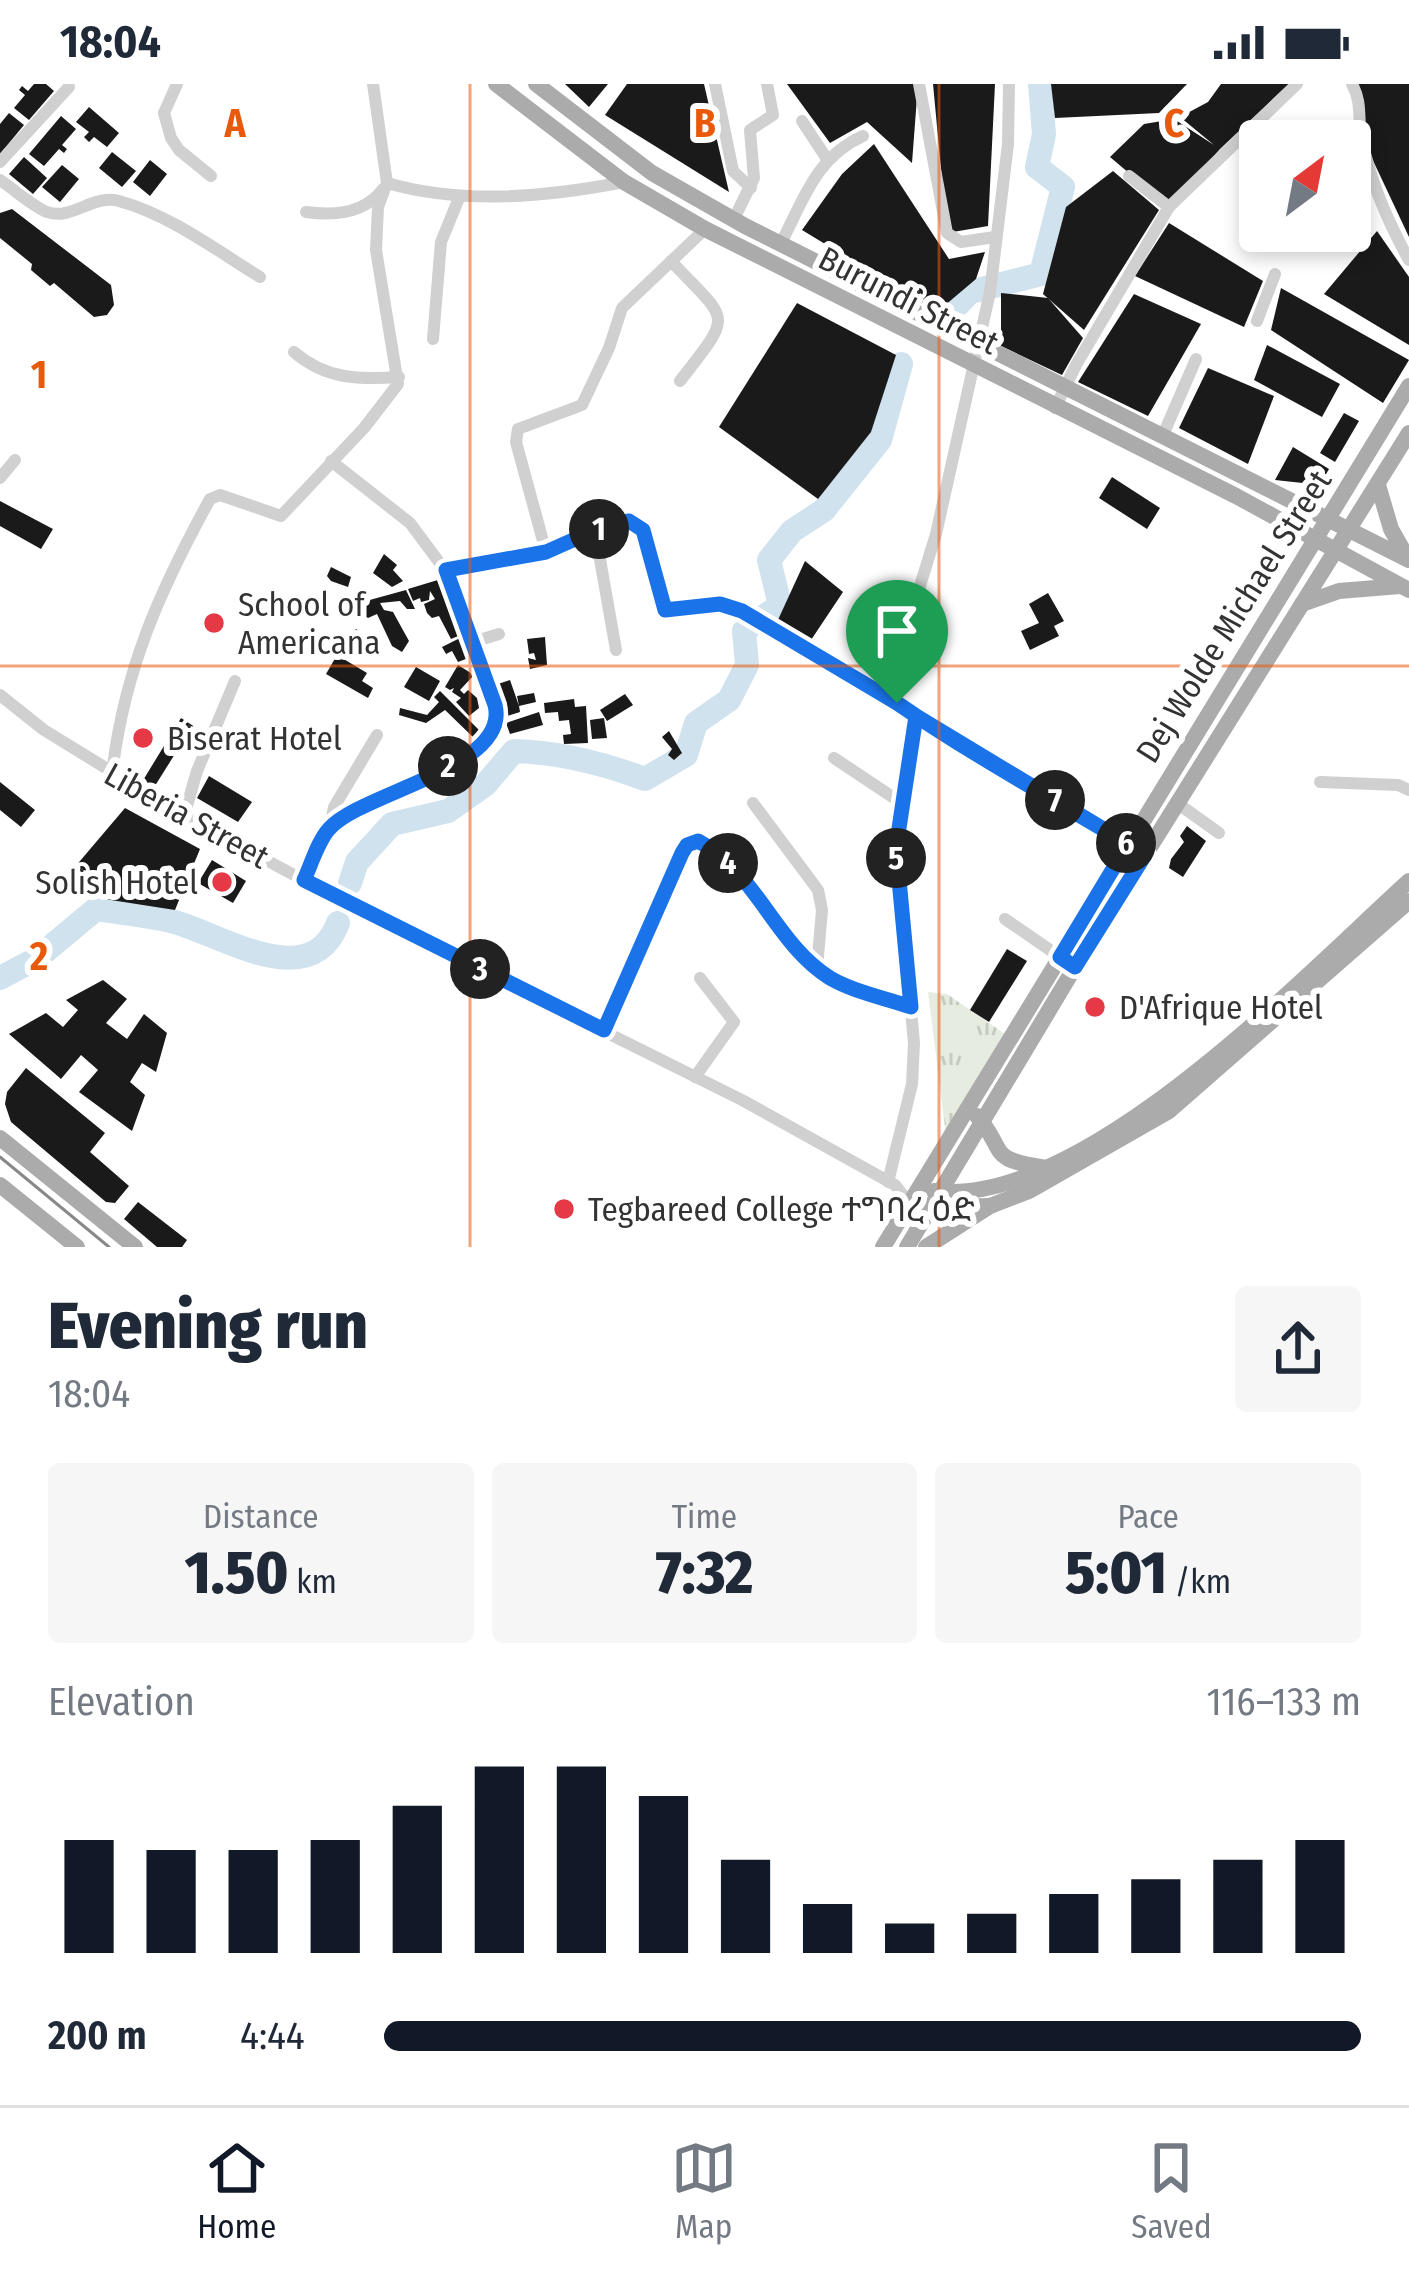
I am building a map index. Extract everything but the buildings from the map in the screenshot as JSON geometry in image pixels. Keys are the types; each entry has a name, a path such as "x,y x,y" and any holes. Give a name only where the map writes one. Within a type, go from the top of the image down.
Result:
{"main road":[{"name":"Burundi Street","path":"536,84 652,173 734,219 1409,560"},
{"name":"Burundi Street","path":"499,85 632,187 705,229 1406,588"},
{"path":"632,187 652,173"},
{"path":"811,284 821,263"},
{"name":"Dej Wolde Michael Street","path":"883,1247 914,1195 974,1114 1067,962 1128,844 1409,386"},
{"name":"Dej Wolde Michael Street","path":"1067,962 1145,855 1409,434"},
{"path":"1378,484 1391,529 1409,560"},
{"path":"1301,605 1339,591 1406,588"},
{"path":"926,1247 990,1206 1030,1191 1168,1111 1409,880"},
{"path":"914,1195 996,1188 1047,1169 1216,1063 1409,901"},
{"path":"974,1114 996,1151 1017,1164 1047,1169"},
{"name":"Dej Wolde Michael Street","path":"907,1247 939,1192 974,1114"},
{"path":"0,1142 122,1247"},
{"path":"0,1142 136,1247"},
{"path":"0,1185 76,1247"},
{"path":"914,1195 929,1210 990,1206"},
{"path":"0,1200 59,1247"}],"street":[{"path":"177,84 164,112 171,139 211,176"},
{"path":"112,774 117,727 135,656 210,499 220,495 281,516 394,392 399,376 376,250 378,207 387,183 373,84"},
{"path":"715,84 733,171 751,188"},
{"path":"734,219 754,173 749,130 773,115 766,84"},
{"path":"919,84 947,233 961,242 995,237"},
{"path":"897,703 916,599 936,534 991,292 1008,144 1009,84"},
{"path":"1055,408 1169,207 1297,84"},
{"path":"1352,84 1359,101 1362,142 1388,218 1409,260"},
{"path":"0,162 69,87"},
{"path":"802,121 827,159"},
{"path":"781,243 827,159 863,136"},
{"path":"1129,176 1169,207"},
{"path":"0,180 47,212 69,212 102,198 117,200 151,213 260,277"},
{"path":"387,183 459,198 632,187"},
{"path":"306,212 335,215 360,207 375,199 387,183"},
{"path":"433,339 441,242 459,198"},
{"path":"546,552 515,435 525,424 582,405 610,348 617,315 705,229"},
{"path":"671,260 717,310 721,322 680,382"},
{"path":"1257,321 1275,274"},
{"path":"294,352 310,367 329,374 371,379 399,376"},
{"path":"1163,435 1196,359"},
{"path":"0,478 15,460"},
{"path":"330,827 440,771 492,734 498,717 446,570 410,523 331,461"},
{"path":"446,570 546,552 621,522 638,524 665,610 720,604 742,611 1145,855"},
{"path":"595,531 616,650"},
{"path":"473,642 499,634"},
{"path":"184,816 197,771 235,681"},
{"name":"Liberia Street","path":"0,695 112,774 184,816 695,1077 914,1195"},
{"path":"891,1183 912,1084 911,1007 898,883 900,802 916,716"},
{"path":"304,880 330,827 339,796 376,735"},
{"path":"835,758 900,802"},
{"path":"1320,782 1398,785 1409,790"},
{"path":"1177,802 1219,833"},
{"path":"753,803 818,890 822,910 817,968"},
{"path":"604,1030 682,853 692,842 704,844 734,868 792,944 817,968 844,984 911,1007"},
{"path":"1005,919 1067,962"},
{"path":"695,1077 734,1022 700,978"}],"green space":[{"path":"928,992 947,994 1005,1034 946,1135"}],"waterway":[{"path":"959,304 970,292 1041,274 1063,187 1037,167 1044,134 1040,84"},
{"path":"350,883 357,862 392,824 448,811 485,785 514,751 581,759 645,779 686,755 696,723 729,700 747,665 744,631 780,605 769,560 792,531 824,510 880,440 901,364"},
{"path":"0,978 36,959 96,909 171,921 286,958 307,955 325,944 338,923"}],"tram line":[{"path":"0,1157 109,1247"}],"place":[{"name":"School of Americana","path":"214,623"},
{"name":"Biserat Hotel","path":"143,738"},
{"name":"Solish Hotel","path":"222,882"},
{"name":"D'Afrique Hotel","path":"1095,1007"},
{"name":"Tegbareed College ተግባረ ዕድ","path":"564,1209"}],"route":[{"path":"897,703 742,611 720,604 665,610 643,530 629,521 609,524 546,552 446,570 495,705 496,726 462,758 330,827 304,880 604,1030 682,853 698,841 734,868 792,944 817,968 844,984 911,1007 896,848 916,716 1128,844 1060,957 1075,967 1145,855 1128,844 1022,780 916,716 897,703"}]}
